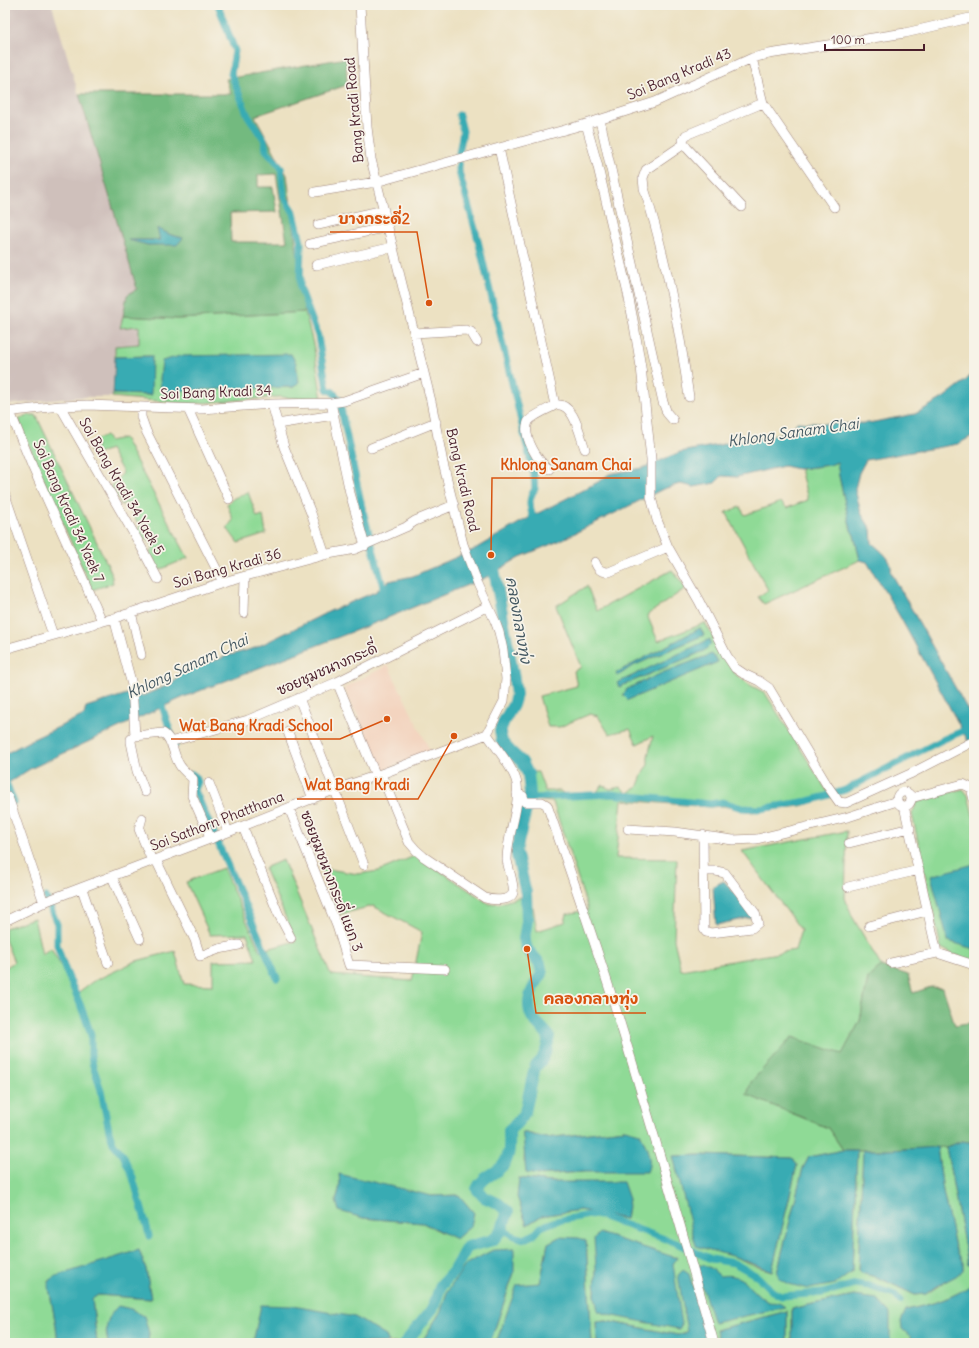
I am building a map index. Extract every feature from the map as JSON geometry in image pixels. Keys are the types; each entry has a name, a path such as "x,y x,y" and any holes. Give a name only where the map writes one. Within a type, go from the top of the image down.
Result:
{"street":[{"name":"Bang Kradi Road","path":"360,5 367,127 371,159 376,182 436,422 442,459 463,544 478,584 499,632 503,650 506,679 504,701 486,734"},
{"name":"Soi Bang Kradi 43","path":"315,192 376,182 600,120 655,102 752,58 769,54 905,33 974,17"},
{"path":"752,58 763,103 834,207"},
{"path":"742,207 684,144 683,140 686,135 763,103"},
{"path":"600,120 663,402 667,413 673,420"},
{"path":"586,124 598,163 628,294 641,367 651,459 652,497 657,520 668,547 699,601 727,656 735,668 769,688 827,785 839,802 846,803 910,774 974,741"},
{"path":"684,144 648,168 643,178 644,188 668,276 682,347 689,397"},
{"path":"499,148 555,405"},
{"path":"318,225 384,210"},
{"path":"310,244 388,227"},
{"path":"316,265 393,247"},
{"path":"414,333 466,330 471,332 476,342"},
{"name":"Soi Bang Kradi 34","path":"8,412 60,406 87,405 188,409 338,402 424,373"},
{"path":"338,402 334,415 350,493 369,544"},
{"path":"272,404 284,447 311,513 325,555"},
{"path":"549,469 544,466 535,456 528,436 527,427 531,418 555,405 559,404 564,406 574,417 585,449"},
{"name":"Soi Bang Kradi 34 Yaek 5","path":"60,406 138,541 158,579"},
{"path":"141,407 141,417 146,431 223,582"},
{"path":"188,409 229,499"},
{"name":"Soi Bang Kradi 34 Yaek 7","path":"8,412 108,620"},
{"path":"277,424 334,415"},
{"path":"371,448 436,422"},
{"path":"5,495 53,635"},
{"name":"Soi Bang Kradi 36","path":"5,650 108,620 223,582 369,544 406,527 415,521 454,505"},
{"path":"596,562 598,569 601,572 609,572 668,547"},
{"path":"244,613 245,577"},
{"name":"ซอยชุมชนางกระดี่","path":"172,741 248,720 337,682 488,606"},
{"path":"132,612 141,655"},
{"path":"108,620 121,666"},
{"path":"108,620 133,691 135,736"},
{"path":"337,682 410,842 424,857 484,898 491,900 507,898 512,893 513,888 507,860 517,793 516,782 512,772 486,734"},
{"path":"299,698 336,789 364,865"},
{"path":"288,732 313,799"},
{"path":"145,792 137,770 131,739 135,736 162,733 172,741 179,764 193,779 192,796 213,838"},
{"name":"Soi Sathorn Phatthana","path":"5,921 46,902 336,789 379,775 486,734"},
{"path":"209,783 228,832"},
{"path":"628,829 676,832 733,840 757,839 910,802 911,798 963,784 971,788 974,800"},
{"path":"911,798 908,794 902,792 897,796 910,828 936,953"},
{"path":"517,793 523,796 528,802 542,802 547,805 590,928 622,1028 714,1343"},
{"path":"8,797 46,902"},
{"name":"ซอยชุมชนางกระดี่ แยก 3","path":"289,808 336,926 349,965 445,969"},
{"path":"142,818 139,829 195,940 200,956 219,949 239,945"},
{"path":"243,826 278,913 291,938"},
{"path":"850,843 910,828"},
{"path":"703,835 703,871 704,929 706,932 710,933 752,928 757,926 758,923 755,913 725,873 703,871"},
{"path":"848,886 919,870"},
{"path":"112,877 140,939"},
{"path":"82,889 108,963"},
{"path":"869,926 927,911"},
{"path":"891,963 936,953 974,965"}],"shaded area":[{"path":"5,5 52,5 137,290 127,295 120,327 139,326 139,344 115,346 112,397 79,397 5,405"},
{"path":"388,665 430,751 384,770 344,688"}],"green space":[{"path":"346,58 347,85 255,116 287,175 305,312 178,319 123,316 127,295 137,289 79,94 231,94 226,79","holes":["276,174 287,242 231,242 230,213 277,212 273,187 258,187 258,175","157,229 183,238 148,245 131,240 161,240"]},
{"path":"305,312 314,348 322,400 279,397 190,404 112,397 113,394 150,395 151,356 115,357 115,346 139,344 139,326 120,328 123,316 178,319","holes":["294,387 165,391 161,389"]},
{"path":"30,415 36,415 111,572 113,583 92,590 23,432 19,419"},
{"path":"106,436 109,441 124,438 188,558 159,570 149,552 153,549 149,540 141,539 137,530 140,527 126,503 122,505 111,486 123,473 110,449 93,456 89,450 97,447 94,440"},
{"path":"838,462 839,476 851,530 854,535 860,560 764,604 758,597 768,590 726,512 740,507 745,515 781,502 787,508 808,500 800,469 829,465"},
{"path":"248,492 257,517 263,515 266,534 238,543 227,528 233,520 227,504 234,498"},
{"path":"672,570 686,588 647,615 658,641 705,623 735,674 750,685 765,693 831,797 801,806 752,812 723,806 710,807 622,800 616,858 677,859 674,940 681,970 795,950 801,930 742,851 847,831 845,898 852,916 881,966 868,978 860,1021 842,1055 792,1037 748,1095 828,1128 843,1150 809,1157 803,1168 777,1273 852,1272 857,1150 863,1150 858,1270 861,1273 879,1278 915,1295 926,1294 963,1270 963,1263 955,1247 943,1191 937,1147 946,1147 968,1264 974,1265 974,1283 950,1297 906,1310 912,1343 890,1343 889,1331 854,1296 792,1309 792,1343 787,1343 787,1311 716,1330 720,1343 710,1343 689,1274 685,1314 687,1331 678,1335 606,1321 596,1322 597,1343 592,1343 586,1241 548,1243 540,1284 501,1329 496,1343 490,1343 514,1273 447,1292 441,1311 421,1343 389,1343 386,1336 262,1305 253,1343 148,1343 149,1333 106,1331 108,1343 97,1343 92,1299 98,1295 151,1299 146,1269 139,1250 48,1281 58,1343 5,1343 5,968 14,962 5,940 5,928 34,918 42,954 51,948 76,994 92,982 136,961 175,951 184,984 213,985 213,961 256,960 247,934 210,935 186,882 223,868 260,951 296,941 264,868 283,860 331,975 412,981 422,932 373,906 337,915 322,868 358,874 379,871 417,855 489,904 501,903 520,897 524,907 533,907 537,931 565,922 567,914 588,910 553,802 532,800 533,792 531,772 538,772 545,791 560,791 566,795 596,793 602,785 610,789 621,787 627,793 637,788 644,770 648,765 648,756 653,736 637,744 630,729 609,734 598,716 590,714 560,727 548,727 539,696 577,686 574,671 581,667 556,606 587,586 597,611","holes":["625,1129 583,1172 538,1175 524,1162 525,1143 523,1132 546,1138","701,1155 793,1158 797,1165 772,1271 758,1267 735,1257 696,1245 674,1156","519,1178 550,1182 629,1199 626,1219 580,1210 541,1216 527,1225 524,1217","340,1186 432,1196 459,1195 442,1233 423,1223 363,1218 336,1201","677,1257 673,1263 595,1296 596,1268"]},
{"path":"963,789 968,795 974,819 974,961 941,948 912,814 917,802"},
{"path":"881,966 908,975 913,993 931,987 943,988 955,1025 974,1022 974,1143 962,1141 946,1147 890,1150 843,1150 828,1128 747,1095 751,1082 792,1037 842,1054 860,1021 868,978"}],"water":[{"path":"157,228 171,235 183,238 177,245 148,245 128,240 160,240"},
{"path":"291,354 296,363 299,382 294,387 165,391 161,389 160,379 162,361 180,356"},
{"path":"152,356 151,395 113,394 115,357"},
{"path":"974,372 974,435 958,444 866,460 859,473 855,489 861,513 871,529 872,543 888,559 891,572 974,721 974,752 900,617 867,562 860,560 854,535 851,530 837,462 830,465 798,469 784,466 737,477 722,476 715,483 694,487 680,484 663,489 559,541 520,557 487,577 375,623 184,697 30,769 5,785 5,754 84,715 86,707 127,694 142,696 173,683 181,673 227,656 255,648 330,611 375,592 389,581 413,576 473,550 519,523 598,482 609,474 643,468 680,452 790,432 797,422 831,424 869,423 915,414 943,398"},
{"path":"700,628 704,635 631,667 618,676 616,673"},
{"path":"710,639 711,644 704,651 619,687 617,683"},
{"path":"712,654 718,662 628,700 623,695 627,689 664,672"},
{"path":"974,864 974,949 948,941 931,876"},
{"path":"724,881 748,909 752,917 716,925 713,887"},
{"path":"625,1129 640,1133 649,1157 649,1167 647,1172 583,1172 538,1175 526,1173 522,1132 546,1138"},
{"path":"962,1141 974,1143 974,1265 968,1265 946,1147"},
{"path":"937,1147 943,1191 955,1247 963,1263 963,1270 956,1276 935,1287 926,1294 915,1295 879,1278 861,1273 858,1270 863,1150"},
{"path":"843,1150 857,1150 852,1272 836,1284 808,1289 789,1284 780,1279 777,1273 803,1168 809,1157"},
{"path":"701,1155 793,1158 797,1165 772,1271 735,1257 696,1246 673,1156"},
{"path":"339,1174 432,1196 459,1195 474,1213 471,1226 456,1239 423,1223 363,1218 339,1211 336,1201 340,1186"},
{"path":"519,1178 550,1182 623,1182 629,1199 626,1219 580,1210 541,1216 527,1225 517,1197"},
{"path":"599,1233 677,1258 673,1264 682,1324 679,1329 609,1315 598,1311 595,1296 596,1268 594,1238"},
{"path":"559,1237 579,1238 586,1241 592,1343 496,1343 517,1285 540,1283 548,1243"},
{"path":"514,1249 514,1273 490,1343 421,1343 441,1311 447,1292 466,1264 493,1250"},
{"path":"139,1250 146,1269 151,1299 98,1295 92,1299 97,1343 58,1343 48,1282 56,1276"},
{"path":"703,1265 711,1268 720,1276 735,1276 745,1282 767,1301 779,1303 785,1307 714,1323 695,1266"},
{"path":"683,1270 689,1274 710,1343 597,1343 596,1322 606,1321 678,1335 687,1332 678,1275"},
{"path":"974,1283 974,1343 912,1343 911,1337 902,1329 901,1321 906,1310 942,1300 966,1289"},
{"path":"854,1296 877,1299 890,1313 890,1343 792,1343 792,1309"},
{"path":"261,1305 293,1306 355,1317 386,1336 389,1343 253,1343"},
{"path":"118,1306 131,1309 144,1316 149,1333 148,1343 108,1343 107,1323"},
{"path":"787,1311 787,1343 720,1343 716,1330"}],"waterway":[{"path":"218,5 235,51 231,74 248,116 264,139 266,150 281,167 284,197 294,213 301,242 300,287 318,336 327,389 333,392 339,399 362,507 385,594"},
{"path":"459,115 463,131 459,153"},
{"path":"459,164 459,172 477,236 534,476 535,489 532,493 530,506 535,524"},
{"name":"คลองกลางทุ่ง","path":"405,1343 433,1308 441,1285 453,1272 467,1247 493,1240 502,1229 508,1212 499,1204 484,1197 477,1189 486,1178 501,1168 508,1156 509,1130 517,1123 525,1112 535,1067 542,1060 547,1048 549,1036 534,1020 529,1008 532,990 542,974 540,964 527,949 524,939 527,921 526,893 516,851 530,793 528,774 522,762 502,742 500,731 513,705 516,695 492,558"},
{"path":"160,700 175,745"},
{"path":"533,798 611,794 710,804 723,802 742,808 760,809 808,801 845,790 944,739 970,728"},
{"path":"192,774 196,777 198,782 195,790 197,795 277,978"},
{"path":"5,780 14,802"},
{"path":"46,897 57,924 57,945 91,1034 91,1056 101,1090 109,1131 113,1143 123,1155 133,1178 149,1236"},
{"path":"502,1229 512,1235 524,1239 535,1234 541,1227 556,1221 595,1214 676,1243 711,1259 734,1263 757,1276 772,1291 781,1296 823,1293 855,1284 869,1286 895,1295 900,1301"}],"place":[{"name":"บางกระดี่2","path":"429,303"},
{"name":"Khlong Sanam Chai","path":"491,555"},
{"name":"Wat Bang Kradi School","path":"387,719"},
{"name":"Wat Bang Kradi","path":"454,736"},
{"name":"คลองกลางทุ่ง","path":"527,949"}]}
